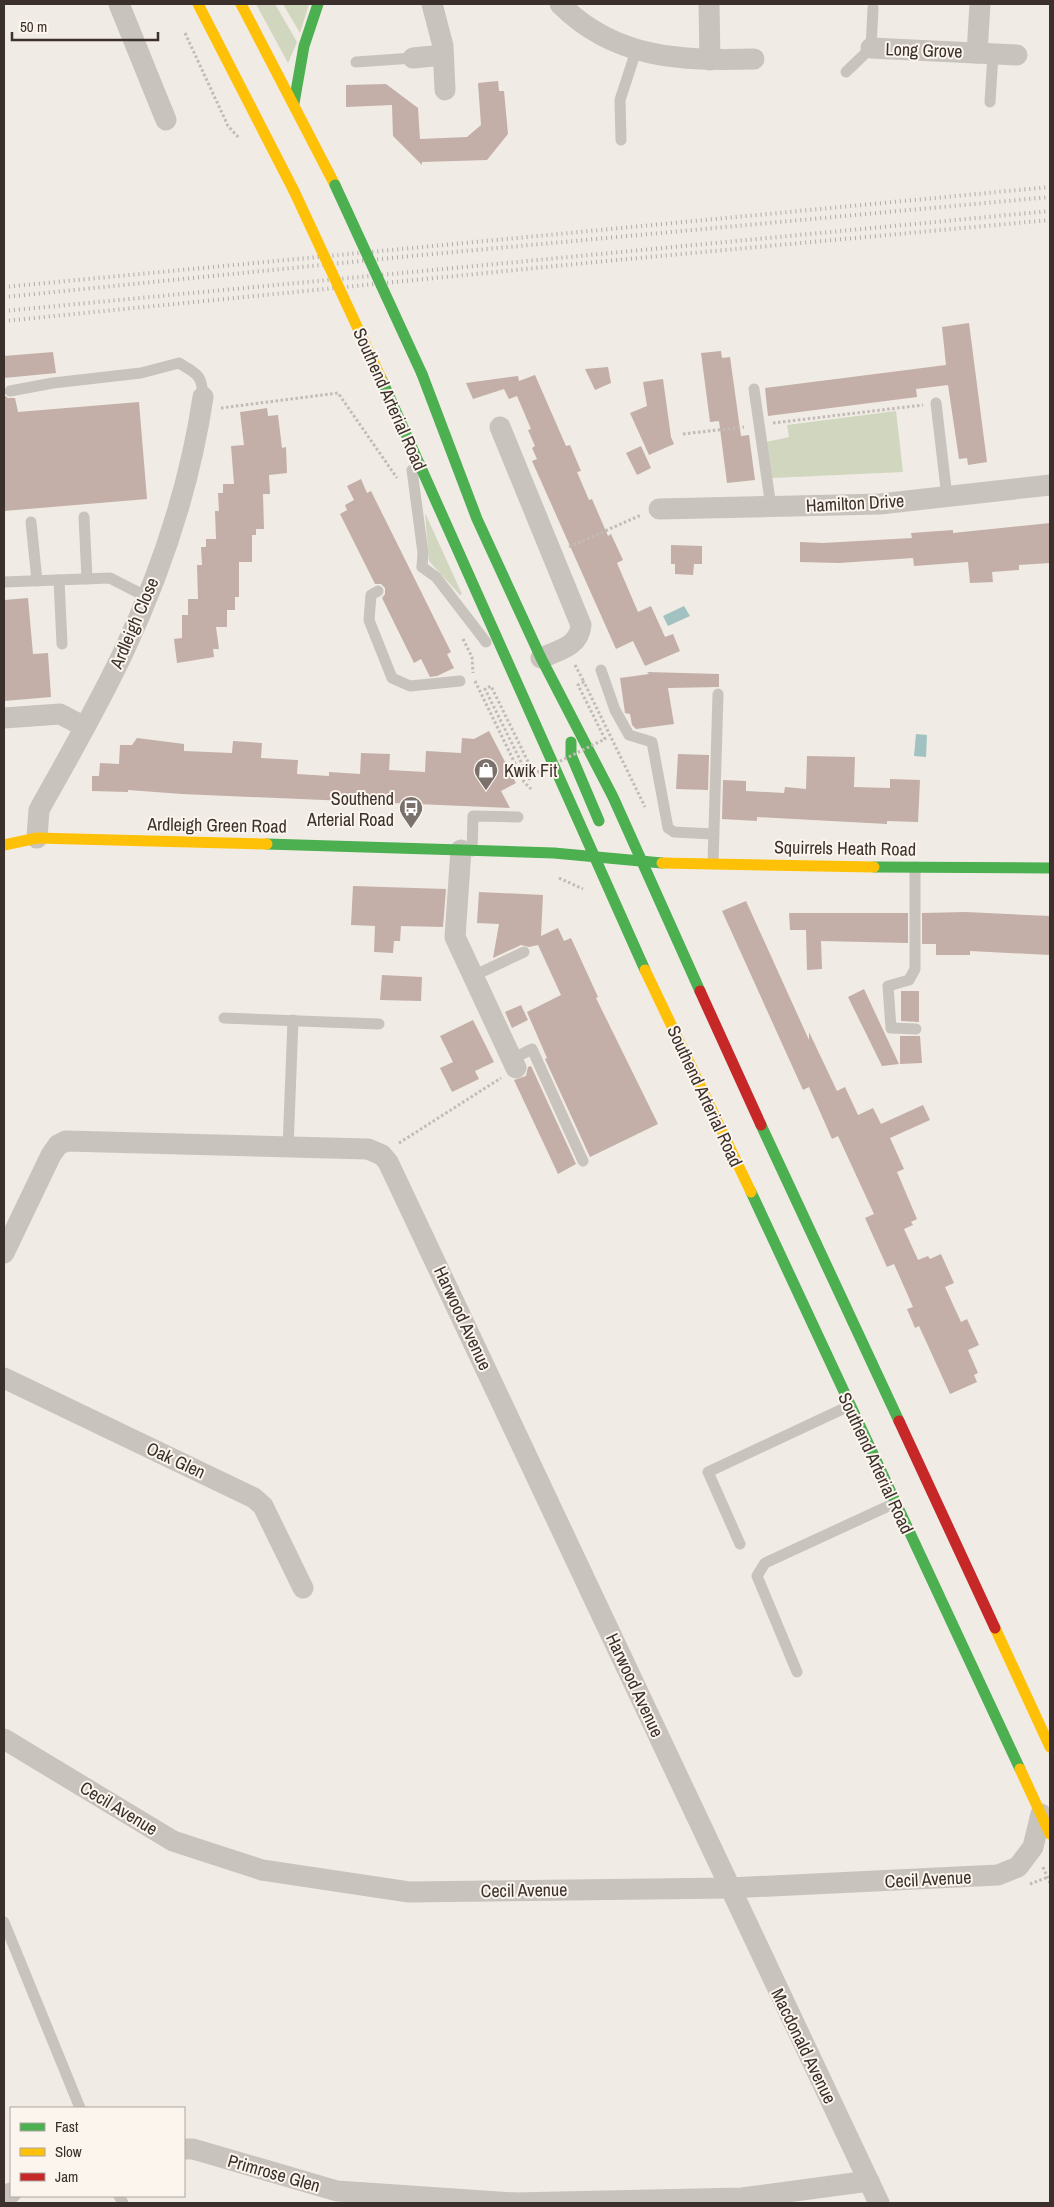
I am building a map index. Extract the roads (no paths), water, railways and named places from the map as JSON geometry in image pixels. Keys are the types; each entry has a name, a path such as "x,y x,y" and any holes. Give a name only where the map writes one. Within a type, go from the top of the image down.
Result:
{"main road":[{"name":"Southend Arterial Road","path":"198,4 294,191 410,442 622,923 1050,1834"},
{"name":"Southend Arterial Road","path":"241,4 335,185 422,374 477,519 541,658 613,797 638,865 1050,1747"},
{"path":"294,103 304,46 318,4"},
{"path":"570,713 572,755 603,838 594,856"},
{"name":"Ardleigh Green Road","path":"4,845 37,838 265,843 554,853 594,856 638,865"},
{"name":"Squirrels Heath Road","path":"638,865 713,864 1050,868"},
{"path":"659,999 662,981"}],"street":[{"path":"119,4 166,120"},
{"path":"432,4 443,55 445,90"},
{"path":"560,4 581,23 636,51 710,60 754,60"},
{"path":"709,4 710,60"},
{"name":"Long Grove","path":"980,4 985,53"},
{"name":"Long Grove","path":"871,48 1017,55"},
{"path":"413,58 443,55"},
{"name":"Ardleigh Close","path":"37,838 39,810 123,653 147,597 180,505 194,449 202,404"},
{"path":"500,426 550,555 581,625 580,636 572,644 541,658"},
{"name":"Hamilton Drive","path":"659,509 880,504 1050,484"},
{"path":"4,718 60,714 85,727"},
{"path":"466,851 455,937 514,1064"},
{"path":"4,1253 51,1155 58,1145 66,1141 288,1148"},
{"name":"Harwood Avenue","path":"288,1148 368,1149 382,1155 394,1172 730,1888"},
{"name":"Oak Glen","path":"4,1378 254,1498 263,1506 303,1588"},
{"name":"Cecil Avenue","path":"4,1739 173,1841 262,1870 409,1892 730,1888 998,1875 1018,1867 1033,1847 1041,1814"},
{"name":"Macdonald Avenue","path":"730,1888 879,2203"},
{"name":"Primrose Glen","path":"185,2149 193,2149 338,2191 514,2203 742,2198 869,2181"}],"lane":[{"path":"846,72 871,48 873,8"},
{"path":"621,140 620,100 636,51"},
{"path":"985,53 990,102"},
{"path":"356,62 413,58"},
{"path":"10,391 53,383 141,373 179,363 197,374 202,381 202,404"},
{"path":"754,389 771,507"},
{"path":"936,403 948,497"},
{"path":"410,442 413,485 423,553 417,570 436,577 514,679"},
{"path":"84,517 87,579"},
{"path":"31,522 37,581"},
{"path":"4,582 110,578 147,597"},
{"path":"59,580 62,644"},
{"path":"378,591 371,595 369,620 392,678 410,686 460,682"},
{"path":"600,670 614,710 629,735 652,742 668,828 674,832 713,834"},
{"path":"713,864 718,694"},
{"path":"466,851 473,816 518,817"},
{"path":"915,867 916,969 909,980 888,986 891,1028 916,1029"},
{"path":"473,976 524,952"},
{"path":"224,1018 379,1024"},
{"path":"288,1148 293,1020"},
{"path":"514,1064 532,1049 583,1161"},
{"path":"740,1544 708,1472 849,1406"},
{"path":"797,1672 756,1576 765,1563 895,1503"},
{"path":"4,1922 80,2107"}],"water":[{"path":"684,606 690,616 668,626 663,616"},
{"path":"916,734 927,735 926,757 914,756"}],"railway":[{"path":"4,287 1050,187"},
{"path":"4,297 411,256 1050,197"},
{"path":"4,311 1050,211"},
{"path":"4,321 606,261 1050,220"}],"place":[{"name":"Kwik Fit","path":"486,791"},
{"name":"Southend Arterial Road","path":"411,829"}]}
